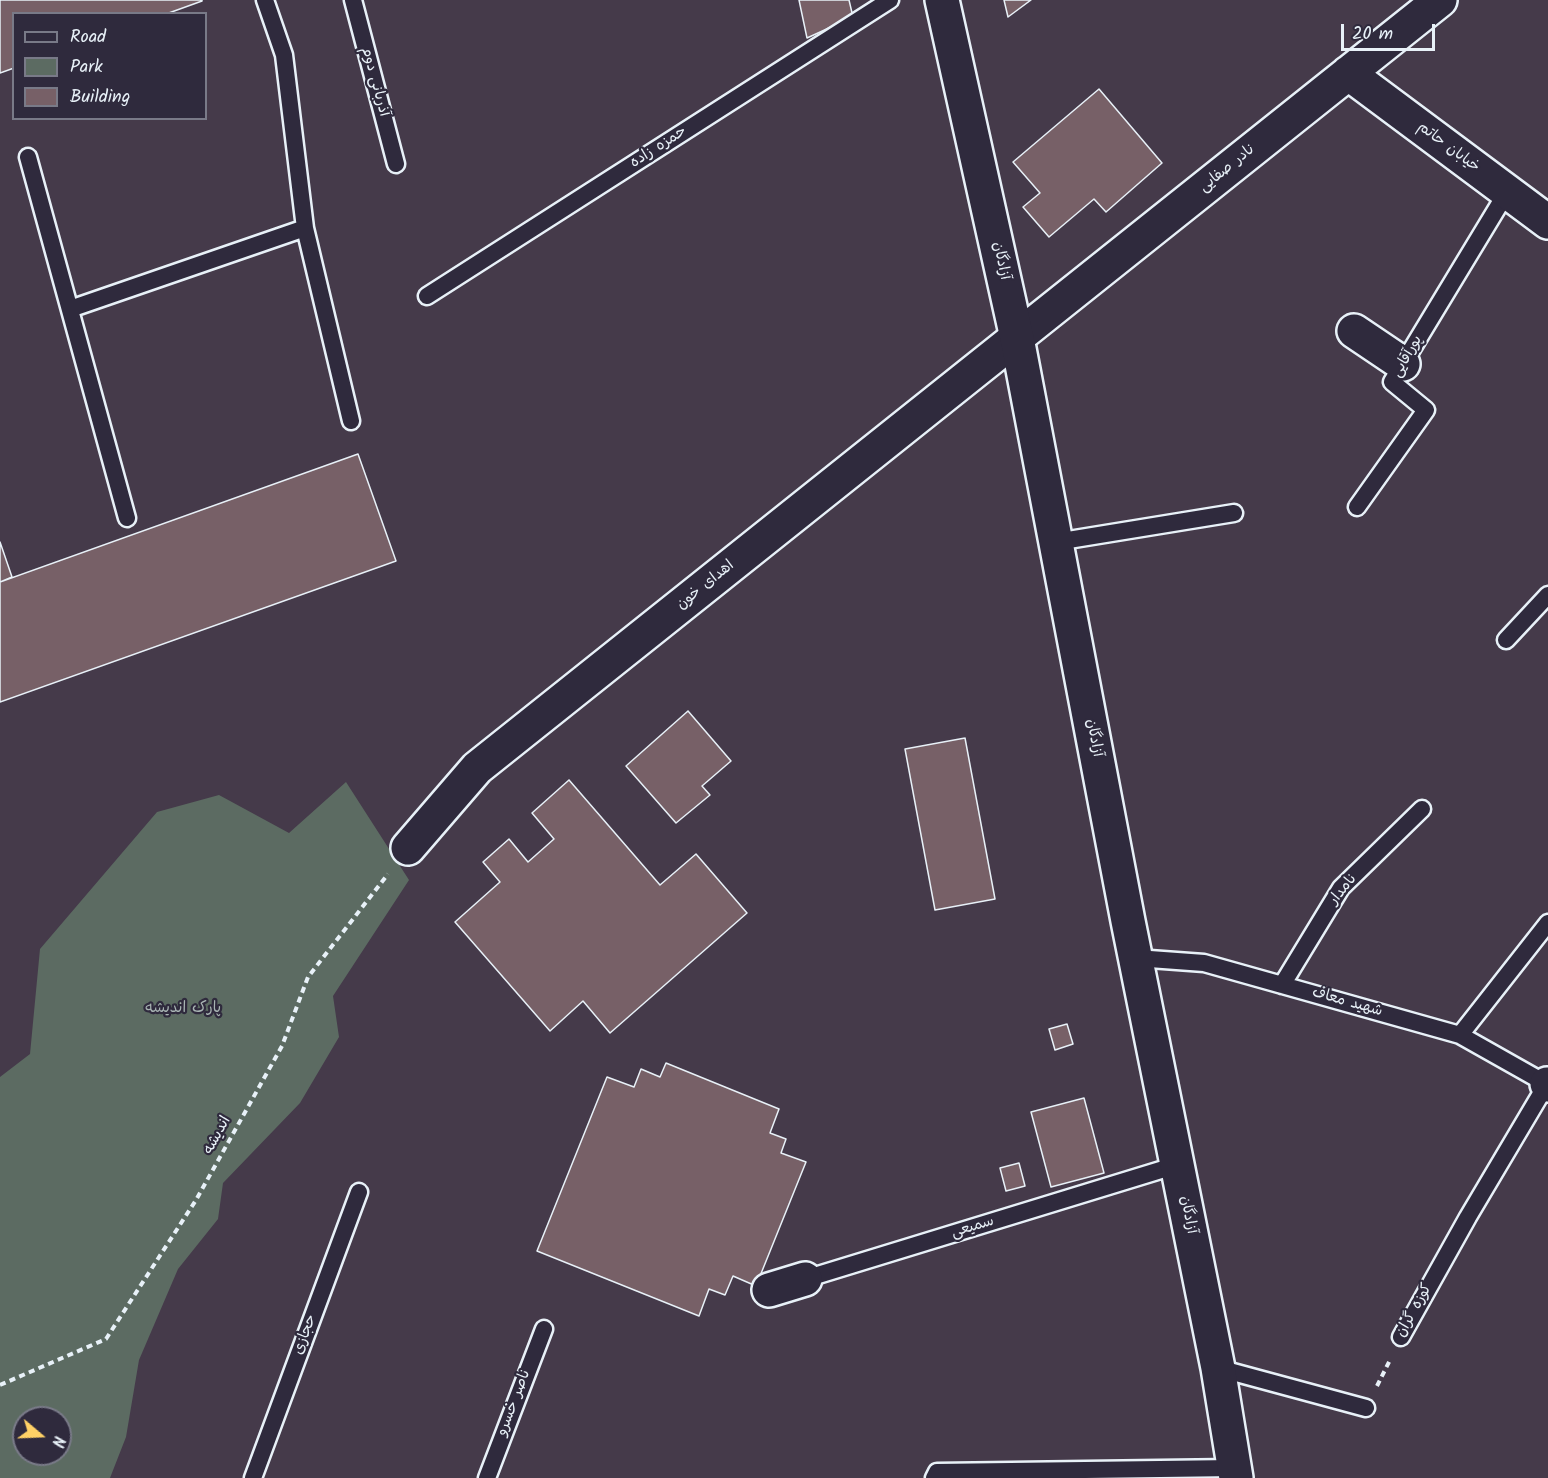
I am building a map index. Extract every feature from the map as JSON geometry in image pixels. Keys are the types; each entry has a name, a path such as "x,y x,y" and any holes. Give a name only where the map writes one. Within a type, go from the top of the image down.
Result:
{"street":[{"name":"آزادگان","path":"942,0 1017,338 1136,958 1218,1368 1235,1473"},
{"name":"نادر صفایی","path":"1017,338 1440,0"},
{"name":"خیابان حاتم","path":"1348,73 1548,222"},
{"path":"1354,331 1403,364"},
{"name":"اهدای خون","path":"408,848 477,768 1017,338"},
{"name":"سمیعی","path":"769,1290 805,1279"}],"lane":[{"path":"265,0 284,55 305,228 351,421"},
{"name":"آذربانی دوم","path":"353,0 396,164"},
{"name":"حمزه زاده","path":"427,296 891,0"},
{"path":"28,157 127,518"},
{"name":"پورآقایی","path":"1357,507 1426,410 1392,382 1507,192"},
{"path":"70,309 305,228"},
{"path":"1056,542 1234,513"},
{"path":"1506,639 1548,595"},
{"name":"نامدار","path":"1282,985 1341,888 1422,809"},
{"path":"1461,1035 1548,923"},
{"name":"شهید معاف","path":"1136,958 1204,963 1461,1035 1548,1084"},
{"name":"کوزه گران","path":"1401,1337 1468,1217 1548,1084"},
{"name":"سمیعی","path":"805,1279 1177,1165"},
{"name":"حجازی","path":"253,1478 359,1192"},
{"name":"ناصر خسرو","path":"487,1478 544,1329"},
{"path":"1218,1368 1366,1408"},
{"path":"934,1478 937,1472 1235,1473"}],"path":[{"name":"اندیشه","path":"0,1385 106,1339 196,1200 282,1046 308,977 408,848"},
{"name":"کوزه گران","path":"1366,1408 1401,1337"}],"green space":[{"name":"پارک اندیشه","path":"346,782 409,880 333,996 339,1037 300,1103 223,1183 218,1219 178,1269 139,1360 126,1437 110,1478 0,1478 0,1077 30,1054 40,949 157,812 219,795 289,833"}],"building":[{"path":"0,0 202,0 172,12 12,12 12,69 0,73"},
{"path":"799,0 849,0 853,17 807,38"},
{"path":"1004,0 1031,0 1008,17"},
{"path":"1099,89 1162,163 1106,212 1094,199 1049,237 1023,207 1040,193 1013,162"},
{"path":"358,454 396,561 0,702 0,582"},
{"path":"0,542 12,577 0,582"},
{"path":"688,711 731,761 702,786 710,795 676,823 626,766"},
{"path":"965,738 995,899 935,910 905,749"},
{"path":"569,780 660,885 696,854 747,913 610,1033 583,1001 550,1031 455,922 500,882 483,862 509,839 528,862 554,839 532,813"},
{"path":"1067,1024 1073,1044 1055,1050 1049,1029"},
{"path":"666,1063 779,1109 770,1133 786,1139 781,1153 806,1162 756,1286 733,1276 725,1295 709,1289 699,1316 537,1251 607,1077 634,1087 641,1069 660,1077"},
{"path":"1084,1098 1104,1173 1051,1187 1031,1112"},
{"path":"1019,1163 1025,1186 1006,1191 1000,1168"}]}
